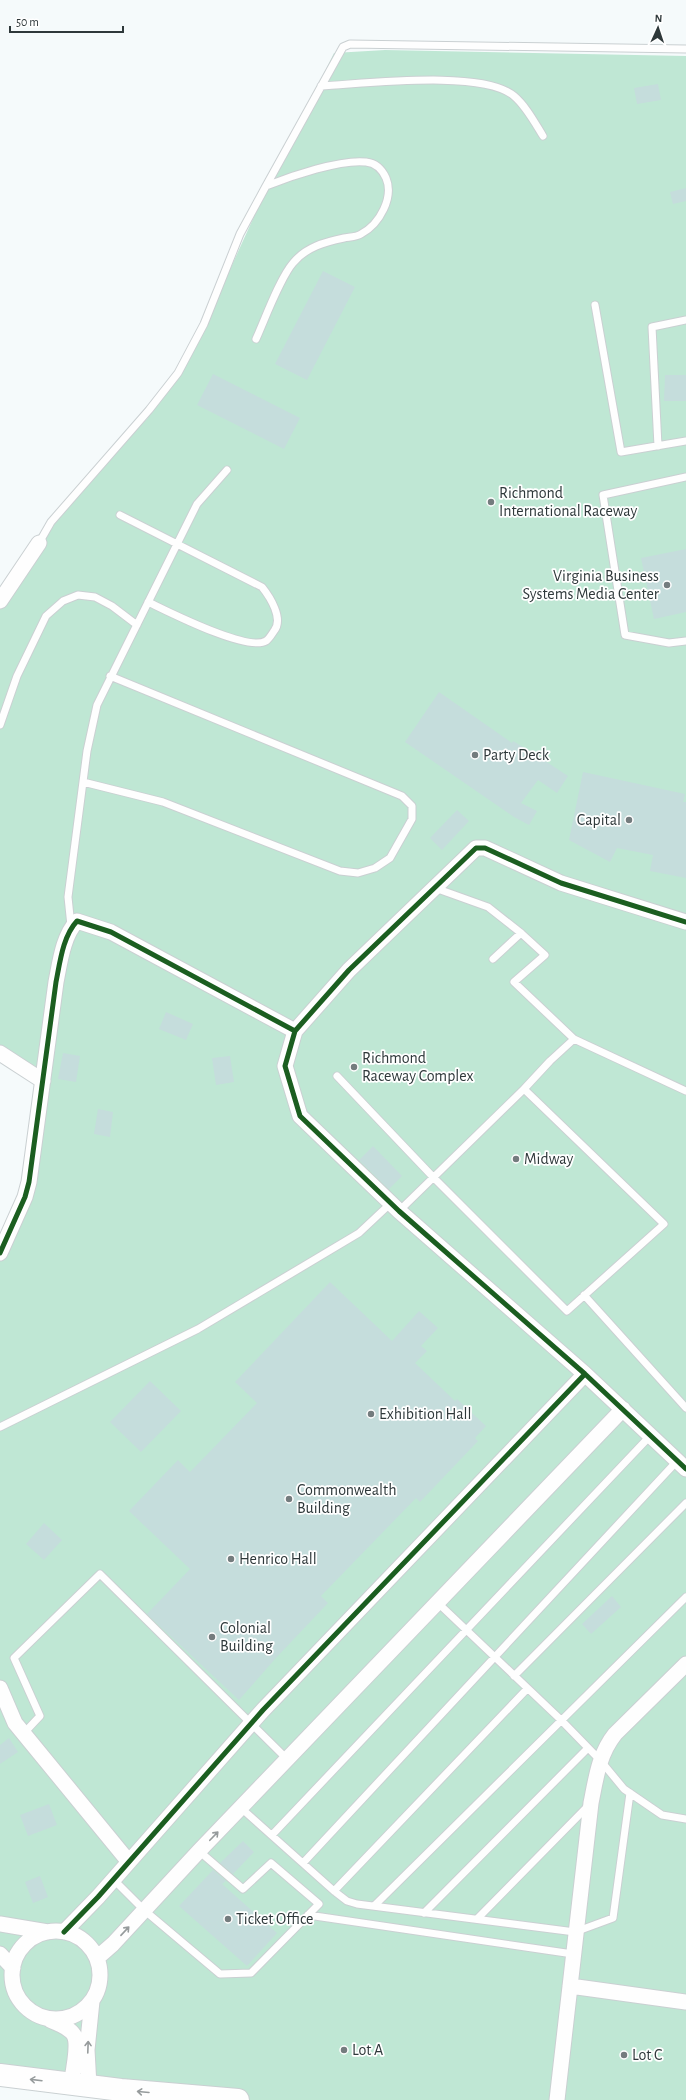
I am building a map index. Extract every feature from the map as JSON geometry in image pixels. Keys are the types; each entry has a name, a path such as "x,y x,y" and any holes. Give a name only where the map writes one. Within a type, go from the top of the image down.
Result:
{"main road":[{"path":"0,2075 80,2085 238,2100"}],"street":[{"path":"0,602 39,543"},
{"path":"682,1464 585,1374 395,1207 300,1116 285,1066 296,1031 348,970 476,848 485,848 561,883 686,922"},
{"path":"0,1254 25,1197 29,1182 56,982 61,957 71,928 77,921 111,932 296,1031"},
{"path":"0,1053 43,1081"},
{"path":"64,1932 129,1862 263,1710 585,1374"},
{"path":"97,1958 623,1409"},
{"path":"557,2100 575,1932 591,1803 600,1760 615,1734 686,1664"},
{"path":"0,1688 15,1723 129,1862"},
{"path":"0,1924 49,1932 64,1932 84,1941 97,1958 100,1969 100,1980 98,1991 92,2001 84,2010 72,2016 60,2019 48,2019"},
{"path":"49,1932 36,1936 25,1945 17,1956 13,1968 13,1982 17,1994 24,2006 35,2014 66,2028 74,2034 80,2085"},
{"path":"0,1954 13,1968"},
{"path":"570,1986 686,2002"},
{"path":"80,2085 87,2050 92,2001"}],"lane":[{"path":"39,543 51,522 149,410 178,373 204,324 240,234 343,48 350,44 686,49"},
{"path":"321,86 438,80 489,84 502,88 515,96 543,136"},
{"path":"256,339 293,263 314,246 361,235 373,225 382,212 390,188 384,173 373,163 358,161 288,177 266,186"},
{"path":"595,305 621,452 686,441"},
{"path":"658,446 652,327 686,320"},
{"path":"71,928 68,897 87,751 97,705 110,676 197,504 227,470"},
{"path":"686,477 602,495 625,635 669,643 686,641"},
{"path":"120,515 178,543 262,587 273,601 276,616 276,629 267,641 253,644 227,637 148,602"},
{"path":"0,725 17,676 46,616 63,600 78,595 95,597 112,606 136,625"},
{"path":"83,782 163,802 340,871 346,872 358,873 369,870 390,858 412,819 412,806 402,796 110,676"},
{"path":"435,888 488,907 521,933 545,955 514,982 574,1039 686,1091"},
{"path":"493,959 521,933"},
{"path":"0,1427 198,1329 359,1233 434,1178 524,1089 550,1061 574,1039"},
{"path":"337,1076 434,1178 567,1310 664,1224 524,1089"},
{"path":"584,1295 686,1408"},
{"path":"272,1835 650,1435"},
{"path":"303,1864 494,1658 682,1464"},
{"path":"514,1676 686,1503"},
{"path":"24,1733 40,1716 14,1658 100,1574 288,1760"},
{"path":"374,1906 560,1719 686,1597"},
{"path":"438,1603 494,1658 560,1719 600,1760 624,1789 662,1815 686,1819"},
{"path":"334,1891 527,1689"},
{"path":"424,1913 588,1748"},
{"path":"241,1808 303,1864 347,1901 424,1913 575,1932 613,1918 630,1794"},
{"path":"477,1919 591,1803"},
{"path":"113,1879 144,1910 220,1974 252,1973 319,1904 271,1863 243,1889 199,1851"},
{"path":"308,1915 573,1954"}],"green space":[{"name":"Richmond Raceway Complex","path":"385,50 686,56 686,2100 238,2100 0,2075 0,1253 25,1197 43,1081 0,1053 0,601 90,471 147,419 202,331 257,210 334,53"}],"building":[{"path":"658,84 661,100 637,104 634,88"},
{"path":"686,188 686,201 673,204 670,192"},
{"path":"323,271 355,287 307,380 275,364"},
{"path":"213,374 300,418 284,449 197,405"},
{"path":"665,375 686,375 686,401 664,401"},
{"name":"Virginia Business Systems Media Center","path":"686,549 686,612 654,619 641,558"},
{"name":"Party Deck","path":"439,692 512,743 513,741 568,776 557,793 538,780 521,803 537,811 529,825 514,817 405,742"},
{"name":"Capital","path":"583,772 685,794 683,802 686,802 686,878 650,871 653,855 617,848 610,862 569,840"},
{"path":"457,810 469,821 442,850 430,838"},
{"path":"166,1012 193,1024 186,1040 159,1029"},
{"path":"63,1053 80,1056 76,1082 58,1079"},
{"path":"230,1056 234,1082 216,1085 212,1058"},
{"path":"98,1109 113,1112 110,1137 94,1134"},
{"path":"373,1146 402,1176 389,1189 359,1160"},
{"path":"330,1282 392,1341 419,1311 438,1328 421,1346 427,1351 415,1363 455,1401 457,1399 486,1426 475,1438 478,1441 420,1502 416,1498 321,1596 328,1603 239,1700 147,1614 190,1569 129,1511 178,1460 190,1472 257,1403 235,1382"},
{"path":"150,1381 181,1411 141,1452 110,1422"},
{"path":"44,1523 62,1540 44,1560 26,1544"},
{"path":"612,1596 621,1607 591,1634 582,1624"},
{"path":"9,1738 18,1752 0,1764 0,1745"},
{"path":"49,1804 57,1825 28,1836 20,1815"},
{"path":"243,1841 254,1852 233,1874 220,1863"},
{"name":"Ticket Office","path":"213,1870 226,1881 222,1884 277,1933 247,1966 179,1906"},
{"path":"40,1876 48,1897 33,1903 25,1882"}],"cycle path":[{"path":"686,922 561,883 485,848 476,848 349,970 295,1031 285,1066 300,1116 399,1211 585,1374 686,1469"},
{"path":"0,1253 25,1197 29,1182 56,982 65,942 68,934 77,921 111,932 295,1031"},
{"path":"64,1932 98,1897 263,1710 585,1374"}],"place":[{"name":"Richmond International Raceway","path":"491,502"},
{"name":"Virginia Business Systems Media Center","path":"667,585"},
{"name":"Party Deck","path":"475,755"},
{"name":"Capital","path":"629,820"},
{"name":"Richmond Raceway Complex","path":"354,1067"},
{"name":"Midway","path":"516,1159"},
{"name":"Exhibition Hall","path":"371,1414"},
{"name":"Commonwealth Building","path":"289,1499"},
{"name":"Henrico Hall","path":"231,1559"},
{"name":"Colonial Building","path":"212,1637"},
{"name":"Ticket Office","path":"228,1919"},
{"name":"Lot A","path":"344,2050"},
{"name":"Lot C","path":"624,2055"}]}
